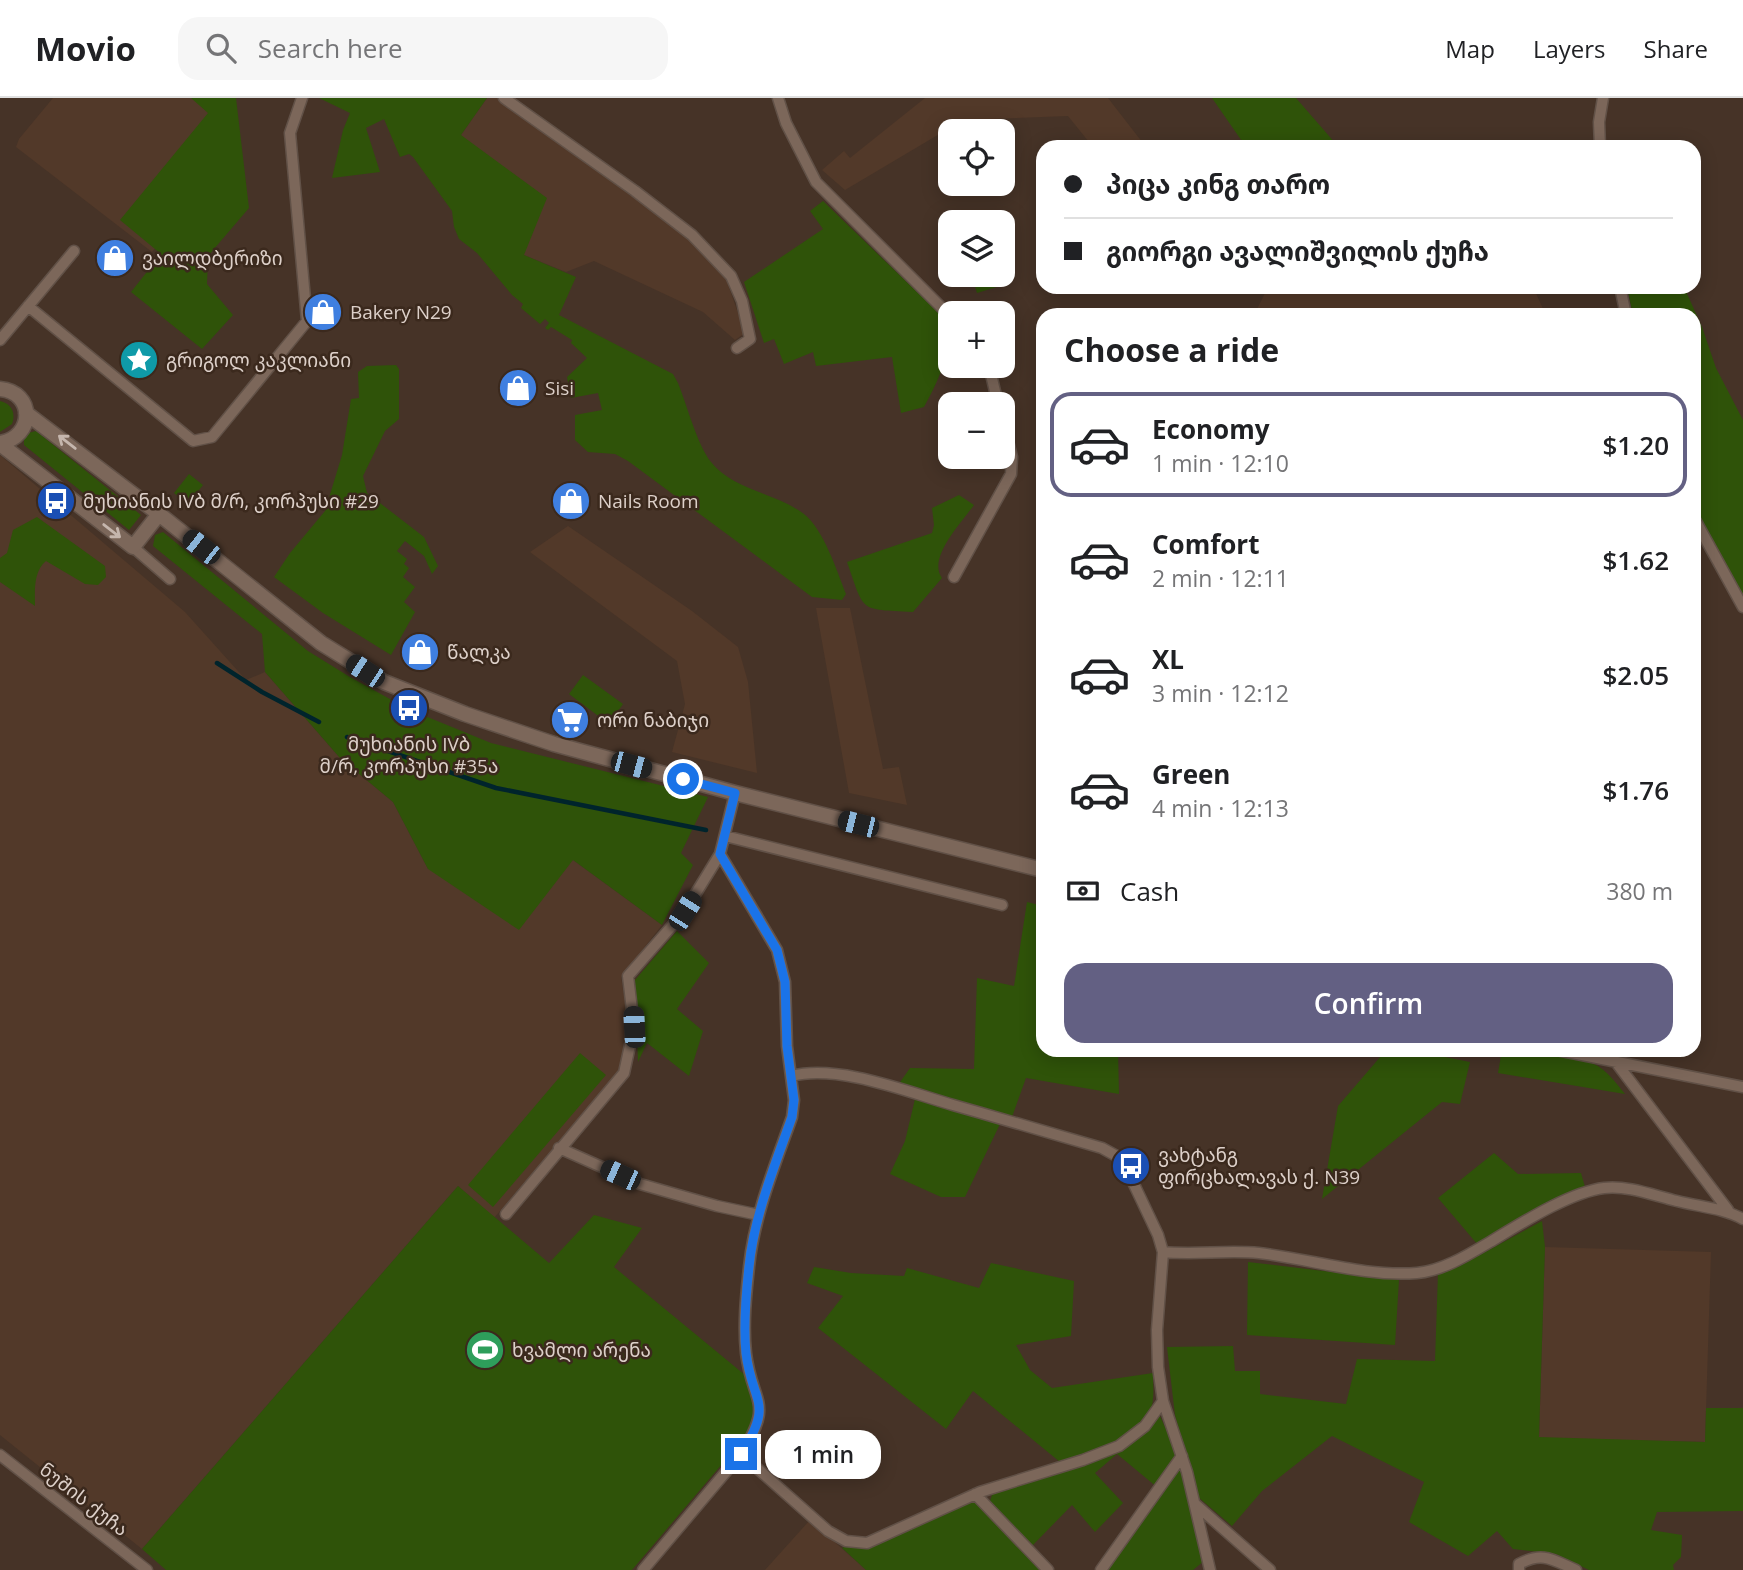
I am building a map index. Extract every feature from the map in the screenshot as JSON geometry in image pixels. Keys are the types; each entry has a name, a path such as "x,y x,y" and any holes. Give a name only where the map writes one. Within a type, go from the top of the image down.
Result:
{"street":[{"path":"28,306 192,441 212,437 307,321 290,133 302,98"},
{"path":"505,98 692,235 732,276 742,301 750,339 737,348"},
{"path":"778,98 786,123 816,181 938,304"},
{"path":"1600,140 1599,122 1603,98"},
{"path":"0,340 74,251"},
{"path":"1,388 16,394 26,413 23,430 16,437 0,444 170,579"},
{"path":"26,413 159,514 321,643 384,682 554,744 735,793 1036,868"},
{"path":"954,578 1011,469"},
{"path":"133,547 159,514"},
{"path":"1701,531 1743,607"},
{"path":"506,1214 624,1073 634,1027 628,976 685,911 720,854 735,793"},
{"path":"725,836 1002,905"},
{"path":"643,1570 741,1454 752,1436 761,1408 746,1353 749,1267 760,1215 792,1117 794,1100 787,1046 785,982 777,950 720,854"},
{"path":"1594,1057 1743,1087"},
{"path":"1615,1061 1728,1210 1743,1219"},
{"path":"792,1076 827,1073 885,1085 1115,1154 1122,1159 1158,1235 1163,1252 1157,1330 1158,1367 1163,1401 1182,1456 1210,1570"},
{"path":"559,1148 640,1184 760,1215"},
{"path":"1163,1252 1257,1253 1382,1272 1419,1273 1469,1255 1576,1195 1606,1187 1634,1190 1713,1209 1728,1210"},
{"path":"741,1454 828,1531 846,1541 867,1543 975,1494 1119,1446 1145,1426 1163,1401"},
{"name":"ნუშის ქუჩა","path":"0,1455 147,1570"},
{"path":"1101,1570 1182,1456"},
{"path":"975,1494 1048,1570"},
{"path":"1195,1504 1270,1570"},
{"path":"1519,1570 1519,1564 1533,1556 1543,1556 1576,1570"}],"shaded area":[{"path":"53,98 229,98 233,151 152,252 16,147 19,139"},
{"path":"487,98 498,98 688,237 724,273 745,333 735,340 703,312 594,261 566,272 524,255 461,135"},
{"path":"925,98 1108,98 1141,140 1087,140 1068,116 938,119 938,135 845,190 822,170 844,151 850,158"},
{"path":"1264,294 1536,294 1543,308 1258,308"},
{"path":"0,455 185,612 246,680 265,672 340,758 393,802 428,869 573,860 662,925 621,977 629,1029 624,1065 494,1218 458,1186 142,1549 0,1435"},
{"path":"568,526 692,611 738,647 748,682 757,773 672,752 685,704 677,661 530,552"},
{"path":"816,608 850,608 883,769 899,767 907,805 849,793"},
{"path":"1545,1247 1711,1252 1705,1442 1539,1438"},
{"path":"810,1520 866,1570 765,1570"}],"green space":[{"path":"191,98 236,98 249,208 208,256 207,284 233,315 202,349 131,292 161,254 120,220 208,113"},
{"path":"319,98 487,98 461,135 547,198 524,255 576,277 559,315 673,374 701,445 711,462 731,479 793,507 804,514 818,530 846,594 842,600 812,597 628,461 615,454 588,452 575,440 575,415 602,410 598,393 571,398 567,377 587,358 571,343 572,340 551,327 548,330 545,328 549,323 545,319 540,324 521,308 523,304 512,295 477,253 459,239 452,211 413,157 409,154 400,157 384,119 366,128 380,172 332,178 343,130 350,113"},
{"path":"1212,98 1296,98 1333,140 1241,140"},
{"path":"823,201 938,312 938,378 924,407 901,413 892,357 816,366 813,352 784,364 774,339 764,343 744,282 823,229 810,211"},
{"path":"975,287 997,287 977,293"},
{"path":"1628,294 1687,294 1693,308 1632,308"},
{"path":"1701,325 1716,368 1743,420 1743,598 1701,521"},
{"path":"396,365 399,369 399,419 385,431 363,476 367,493 424,537 438,566 432,574 424,556 405,541 397,551 407,559 404,564 409,568 403,577 415,587 404,602 415,612 391,655 323,613 274,577 325,511 342,455 351,399 359,398 358,372 367,366"},
{"path":"0,401 10,407 13,416 12,424 0,432"},
{"path":"36,431 141,515 129,530 24,445 28,433"},
{"path":"189,474 203,485 188,504 174,493"},
{"path":"959,495 974,505 942,551 939,570 942,578 913,612 882,610 866,605 857,591 847,562 932,533 932,508"},
{"path":"37,517 105,566 106,577 98,585 85,584 46,561 37,576 35,606 0,582 0,558 7,553 13,530"},
{"path":"163,532 308,651 408,709 491,743 708,797 681,853 693,865 662,925 573,860 519,930 428,869 393,802 340,758 265,672 262,634 153,546 155,535"},
{"path":"583,675 623,704 609,724 569,694"},
{"path":"1027,902 1036,904 1036,1057 1118,1057 1119,1094 1026,1078 1012,1117 898,1085 910,1068 974,1069 977,978 1014,986"},
{"path":"677,931 709,963 677,1009 703,1031 689,1076 647,1043 638,1062 635,980"},
{"path":"580,1053 606,1075 493,1207 468,1185"},
{"path":"1380,1057 1445,1057 1470,1062 1460,1104 1442,1102 1322,1199 1338,1106"},
{"path":"1501,1057 1573,1058 1599,1067 1625,1094 1498,1073"},
{"path":"915,1099 1000,1124 965,1197 941,1197 890,1174 905,1141"},
{"path":"1494,1153 1518,1174 1581,1173 1585,1187 1534,1210 1478,1245 1438,1198"},
{"name":"ხვამლი არენა","path":"458,1186 549,1263 594,1215 642,1228 614,1267 745,1375 755,1415 751,1430 632,1570 166,1570 142,1549"},
{"path":"1542,1221 1545,1247 1539,1437 1705,1442 1706,1408 1743,1408 1743,1511 1657,1512 1651,1530 1682,1535 1681,1557 1673,1565 1674,1570 1589,1570 1556,1554 1513,1549 1497,1531 1468,1556 1409,1522 1424,1482 1332,1436 1262,1491 1232,1526 1198,1497 1175,1415 1167,1347 1233,1346 1235,1371 1260,1371 1260,1394 1346,1404 1357,1359 1435,1361 1438,1273 1458,1267"},
{"path":"1248,1262 1399,1280 1395,1345 1247,1335"},
{"path":"991,1263 1074,1281 1071,1336 1016,1345 1030,1370 1052,1388 1153,1373 1152,1407 1134,1432 1111,1446 1060,1462 973,1391 946,1429 818,1328 843,1296 807,1283 814,1267 851,1273 904,1276 907,1268 979,1288"},
{"path":"1160,1416 1177,1454 1158,1488 1117,1454 1095,1473 1123,1503 1095,1532 1072,1505 1032,1546 990,1501 993,1492 1120,1449 1148,1431"},
{"path":"1180,1465 1204,1561 1193,1570 1106,1570"},
{"path":"973,1500 1040,1570 866,1570 842,1548 848,1545 870,1546 891,1539"}],"waterway":[{"path":"217,663 262,692 319,722"},
{"path":"347,737 496,788 706,830"}],"place":[{"name":"ვაილდბერიზი","path":"115,258"},
{"name":"Bakery N29","path":"323,312"},
{"name":"გრიგოლ კაკლიანი","path":"139,360"},
{"name":"Sisi","path":"518,388"},
{"name":"მუხიანის IVბ მ/რ, კორპუსი #29","path":"56,501"},
{"name":"Nails Room","path":"571,501"},
{"name":"წალკა","path":"420,652"},
{"name":"მუხიანის IVბ მ/რ, კორპუსი #35ა","path":"409,708"},
{"name":"ორი ნაბიჯი","path":"570,720"},
{"name":"ვახტანგ ფირცხალავას ქ. N39","path":"1131,1166"},
{"name":"ხვამლი არენა","path":"485,1350"}],"route":[{"path":"683,779 735,793 720,854 777,950 785,982 787,1046 794,1100 792,1117 752,1245 746,1353 761,1408 757,1425 741,1454"}]}
